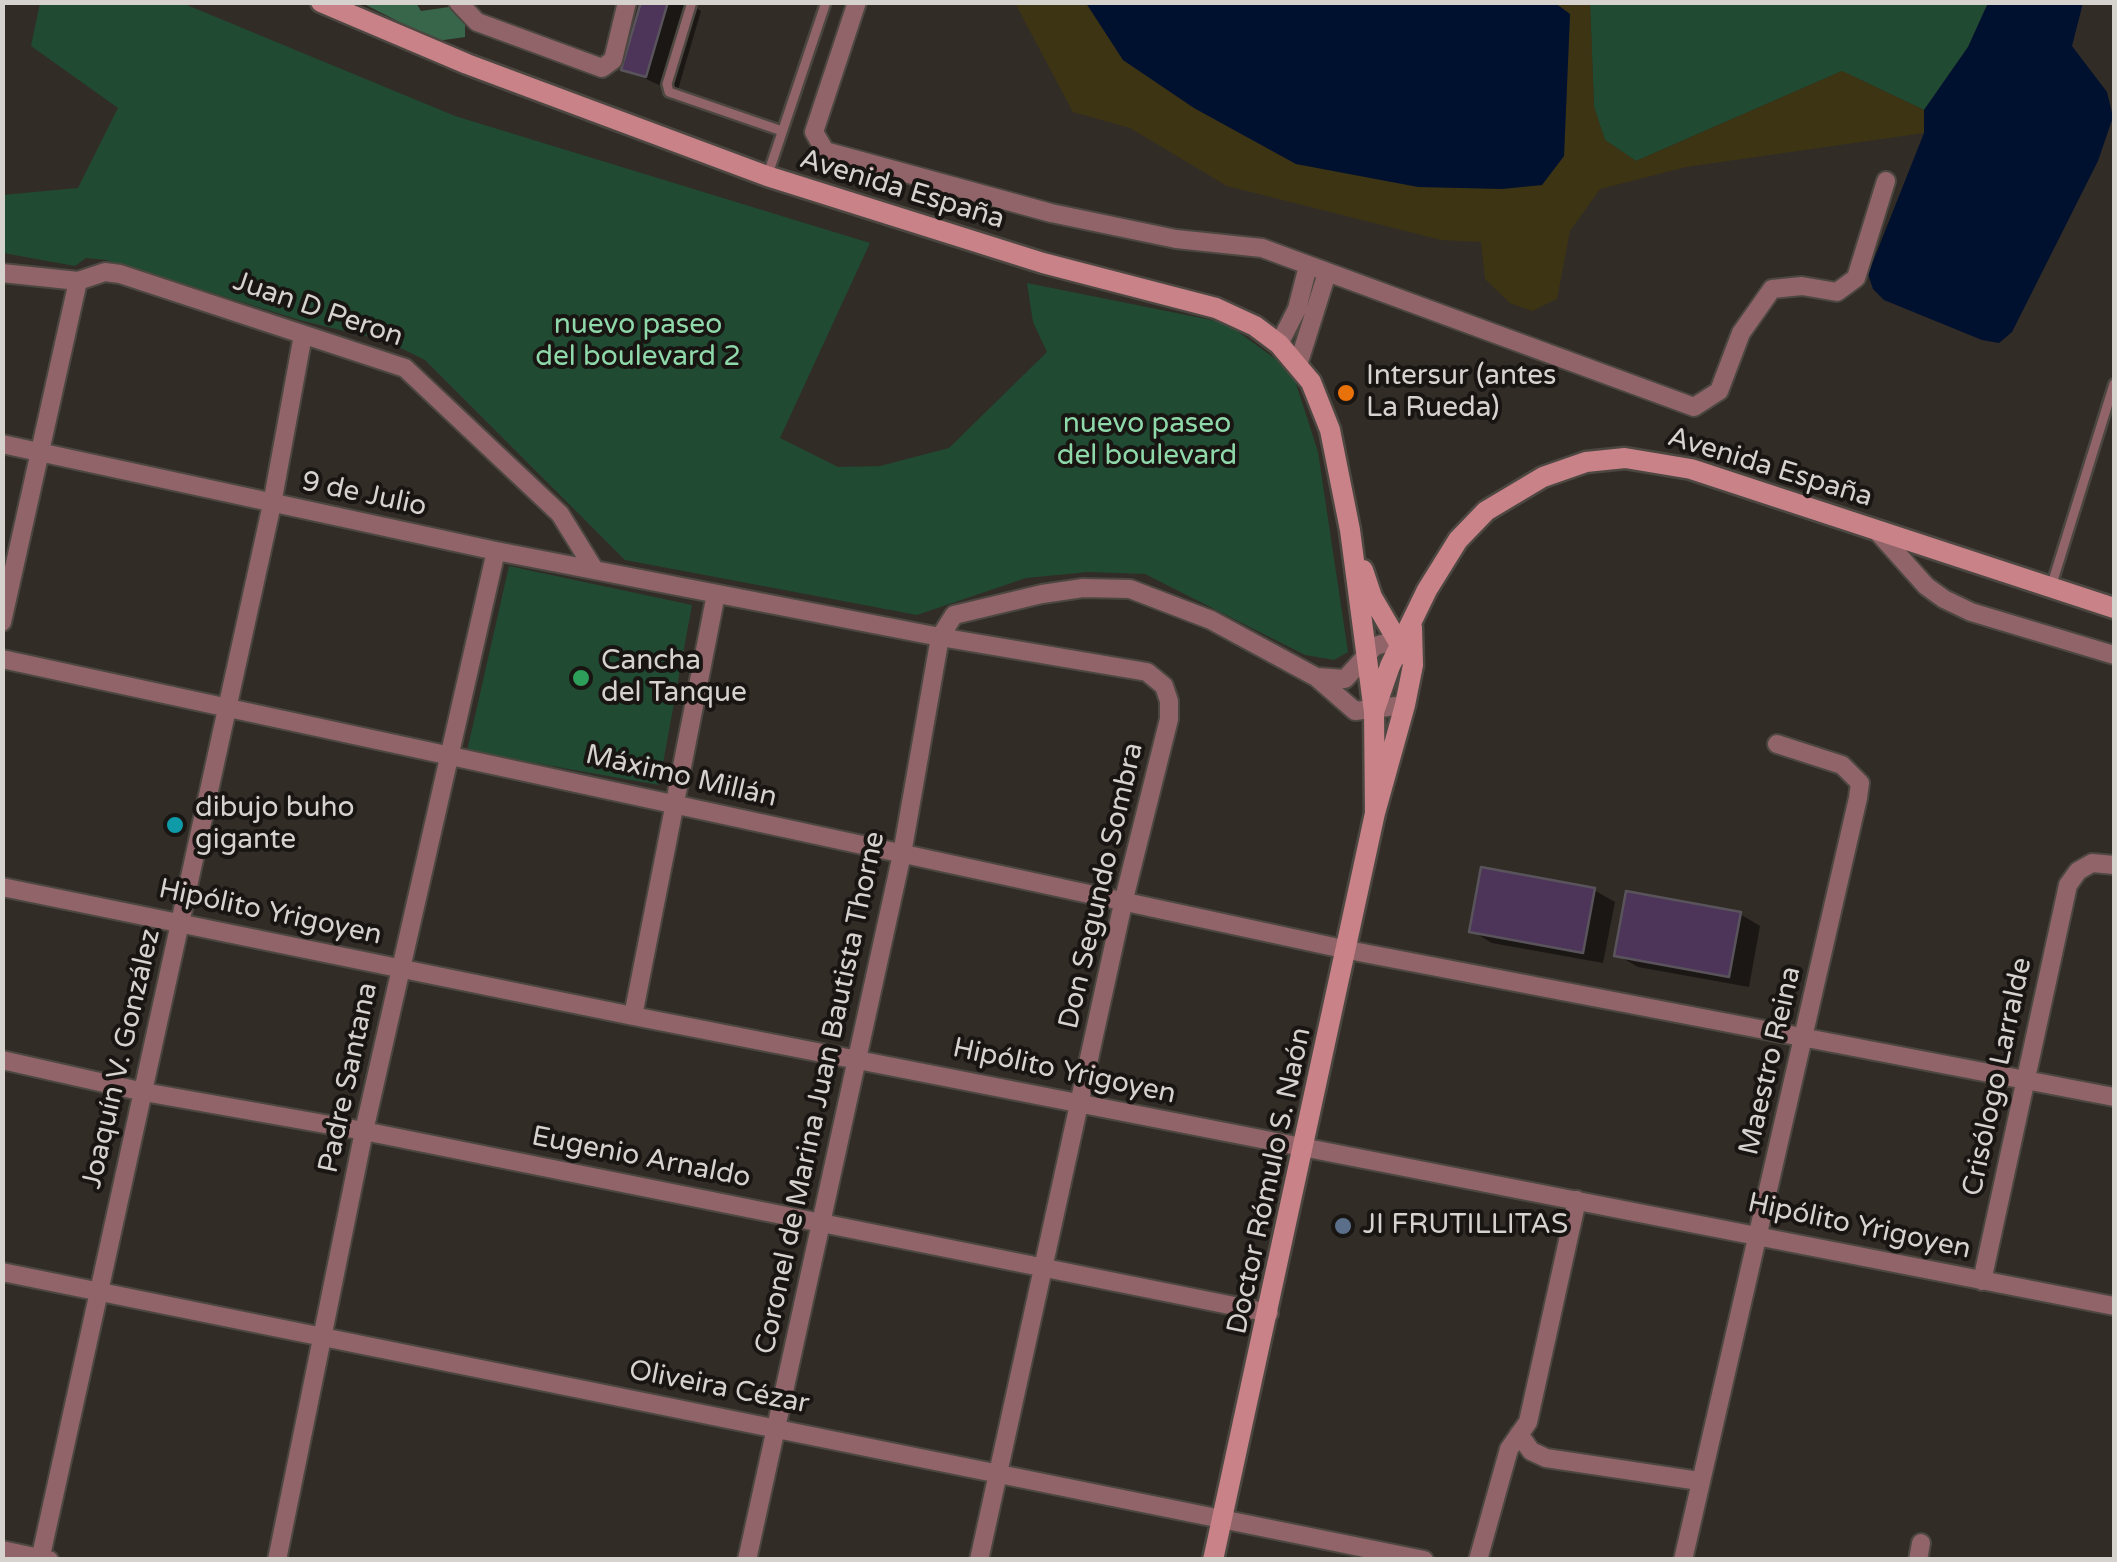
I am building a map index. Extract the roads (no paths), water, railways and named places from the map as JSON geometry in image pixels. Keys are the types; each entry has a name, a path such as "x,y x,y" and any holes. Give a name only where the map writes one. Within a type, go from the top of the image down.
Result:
{"main road":[{"name":"Avenida España","path":"321,2 519,84 767,176 1042,263 1216,308 1256,326 1298,365 1320,400 1330,430 1350,530 1374,712"},
{"name":"Avenida España","path":"1413,665 1406,631 1458,540 1486,512 1543,477 1586,462 1655,460 2114,608"},
{"name":"Avenida España","path":"1350,530 1382,616 1406,631"},
{"path":"1382,616 1395,619 1406,631"},
{"name":"Doctor Rómulo S. Naón","path":"1375,813 1374,712 1406,631"},
{"name":"Doctor Rómulo S. Naón","path":"1213,1560 1306,1149 1375,813 1413,665"}],"street":[{"path":"458,2 477,22 602,68 612,60 627,2"},
{"path":"857,2 814,132 826,151 1051,212 1176,239 1262,248 1694,407 1718,391 1740,333 1772,289 1802,286 1838,292 1856,278 1886,181"},
{"path":"1278,344 1297,309 1308,266"},
{"name":"Juan D Peron","path":"2,272 78,281 105,272 120,274 376,355 423,381 560,514 594,569"},
{"path":"1298,365 1327,273"},
{"path":"2,622 78,281"},
{"name":"Joaquín V. González","path":"43,1559 96,1294 272,504 303,335"},
{"name":"9 de Julio","path":"2,444 272,504 716,594"},
{"path":"1876,530 1926,586 1944,599 1972,612 2114,655"},
{"name":"Padre Santana","path":"277,1560 364,1131 496,551"},
{"path":"940,637 954,616 972,611 1083,588 1130,589 1211,620 1316,676 1355,711 1405,706"},
{"path":"633,1016 716,594"},
{"name":"Don Segundo Sombra","path":"716,594 1147,672 1164,686 1169,719 1124,899 979,1560"},
{"path":"1316,676 1345,679 1366,653 1406,631"},
{"name":"Coronel de Marina Juan Bautista Thorne","path":"747,1560 902,854 940,637"},
{"name":"Máximo Millán","path":"2,659 227,710 452,753 1348,950 2114,1097"},
{"name":"Maestro Reina","path":"1683,1560 1806,1036 1860,784 1842,765 1776,744"},
{"name":"Crisólogo Larralde","path":"1982,1281 2068,885 2078,871 2092,863 2114,865"},
{"name":"Hipólito Yrigoyen","path":"2,887 633,1016 858,1057 1306,1149 2114,1306"},
{"name":"Eugenio Arnaldo","path":"2,1060 144,1092 364,1131 1269,1314"},
{"path":"1478,1560 1509,1448 1528,1422 1577,1200"},
{"name":"Oliveira Cézar","path":"2,1272 1424,1560"},
{"path":"1519,1434 1532,1451 1546,1458 1699,1481"},
{"path":"2,1550 43,1559"}],"lane":[{"path":"692,2 666,84 669,92 782,131"},
{"path":"767,176 826,2"},
{"path":"2050,587 2114,384"}],"water":[{"path":"1086,3 1555,3 1570,14 1564,156 1542,185 1502,189 1418,187 1296,164 1194,108 1123,60"},
{"path":"1988,3 2083,3 2072,46 2107,92 2113,117 2098,161 2012,332 1999,343 1982,340 1884,300 1873,289 1868,274 1924,133 1924,110 1968,47"}],"place":[{"name":"Intersur (antes La Rueda)","path":"1346,393"},
{"name":"Cancha del Tanque","path":"581,678"},
{"name":"dibujo buho gigante","path":"175,825"},
{"name":"JI FRUTILLITAS","path":"1343,1226"}],"park label":[{"name":"nuevo paseo del boulevard 2","path":"638,342"},
{"name":"nuevo paseo del boulevard","path":"1147,441"}]}
